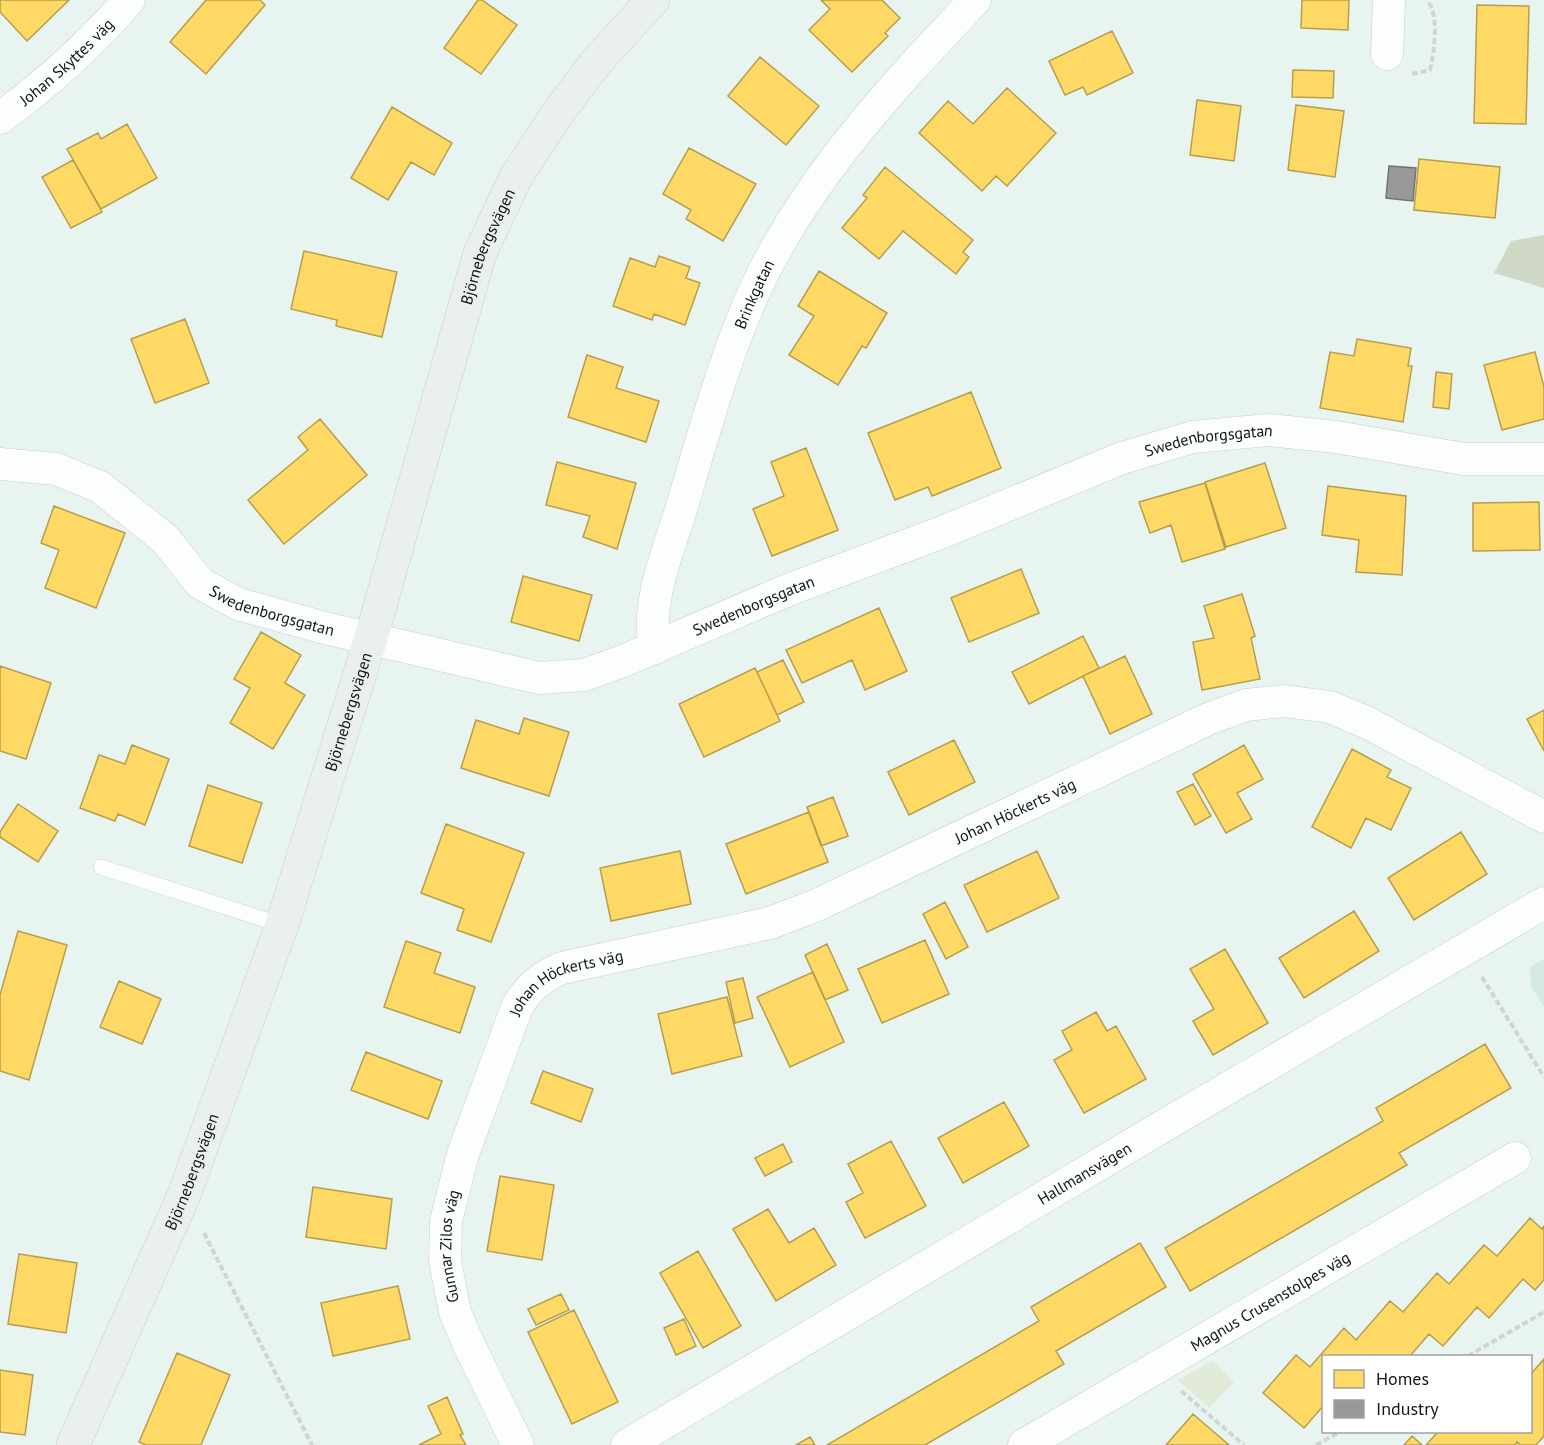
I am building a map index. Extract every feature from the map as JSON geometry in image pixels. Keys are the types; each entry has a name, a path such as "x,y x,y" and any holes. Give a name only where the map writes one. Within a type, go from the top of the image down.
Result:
{"street":[{"name":"Johan Skyttes väg","path":"0,118 44,86 98,36 129,0"},
{"name":"Björnebergsvägen","path":"73,1445 184,1195 282,925 372,638 480,253 516,177 557,114 597,61 653,0"},
{"name":"Brinkgatan","path":"655,648 651,633 656,593 718,387 745,311 789,227 845,146 975,0"},
{"path":"1388,54 1389,0"},
{"name":"Swedenborgsgatan","path":"0,464 56,469 100,487 165,539 200,583 238,603 538,678 584,675 655,648 788,590 939,533 1122,458 1193,437 1268,430 1336,437 1464,459 1544,459"},
{"name":"Johan Höckerts väg","path":"505,1040 517,1007 528,988 545,975 562,968 770,923 798,912 1208,719 1246,705 1284,700 1330,707 1368,723 1544,817"},
{"name":"Hallmansvägen","path":"627,1445 1544,903"},
{"name":"Gunnar Zilos väg","path":"505,1040 463,1155 446,1221 445,1261 455,1312 518,1445"},
{"name":"Magnus Crusenstolpes väg","path":"1024,1445 1515,1158"}],"lane":[{"path":"101,867 282,925"}],"path":[{"path":"1459,953 1483,977 1544,1077"},
{"path":"184,1195 312,1445"},
{"path":"1470,1355 1544,1312"},
{"path":"1154,1368 1245,1445"},
{"path":"1316,1445 1337,1433"}],"shaded area":[{"path":"1544,235 1544,288 1494,273 1511,241"},
{"path":"1544,959 1544,1007 1531,986 1530,967"},
{"path":"1213,1361 1234,1382 1209,1408 1178,1380"}],"building: Homes":[{"path":"0,0 69,0 27,41 0,12"},
{"path":"206,0 260,0 265,5 206,74 170,42"},
{"path":"478,0 482,0 517,25 481,74 444,48"},
{"path":"821,0 882,0 900,18 885,33 888,36 852,72 809,30 830,9"},
{"path":"1302,0 1349,0 1348,30 1301,28"},
{"path":"1477,5 1529,6 1526,124 1474,123"},
{"path":"1112,31 1133,73 1087,95 1083,87 1065,95 1049,61"},
{"path":"760,57 819,106 786,145 728,96"},
{"path":"1293,70 1334,71 1333,98 1292,97"},
{"path":"1007,88 1056,133 1007,186 996,176 982,191 919,133 948,101 973,124"},
{"path":"1197,100 1241,106 1234,161 1190,155"},
{"path":"1296,105 1344,111 1335,177 1288,170"},
{"path":"392,107 452,143 434,175 411,162 388,200 351,178"},
{"path":"127,124 157,178 101,209 67,149 98,133 101,139"},
{"path":"689,148 756,184 723,241 686,219 691,210 663,194"},
{"path":"1419,159 1500,167 1495,218 1414,210"},
{"path":"73,160 102,212 71,228 42,177"},
{"path":"885,167 973,240 963,252 969,257 956,274 903,231 879,259 842,228 867,198 863,195"},
{"path":"304,251 397,272 382,337 336,326 337,320 291,309"},
{"path":"659,256 690,267 686,278 700,283 685,325 654,314 652,320 613,306 630,258 655,267"},
{"path":"819,271 887,313 866,348 862,346 838,385 789,355 814,316 798,306"},
{"path":"185,319 209,383 155,403 131,339"},
{"path":"1357,339 1411,348 1408,366 1412,366 1403,422 1320,408 1330,352 1354,356"},
{"path":"1535,352 1544,387 1544,419 1502,430 1484,365"},
{"path":"587,355 623,367 616,388 659,401 646,442 568,417"},
{"path":"1436,372 1452,374 1449,409 1433,407"},
{"path":"971,392 1001,468 932,496 928,487 895,500 868,433"},
{"path":"320,419 367,475 284,544 248,500 308,450 298,437"},
{"path":"806,448 838,530 772,556 753,509 784,496 771,462"},
{"path":"557,462 636,483 617,549 583,537 590,516 546,505"},
{"path":"1265,463 1286,528 1226,547 1205,482"},
{"path":"1205,483 1225,549 1182,562 1171,525 1150,533 1139,502"},
{"path":"1328,486 1406,496 1402,575 1356,572 1359,540 1322,535"},
{"path":"1539,502 1540,550 1473,551 1473,503"},
{"path":"54,506 125,533 96,608 45,588 59,550 41,543"},
{"path":"1021,569 1039,613 969,642 951,598"},
{"path":"523,576 592,595 579,641 511,622"},
{"path":"1242,594 1255,636 1251,638 1260,679 1202,690 1193,642 1214,638 1204,606"},
{"path":"879,608 907,671 865,690 852,660 802,683 786,650"},
{"path":"261,632 301,655 285,683 305,695 273,749 230,723 250,688 234,679"},
{"path":"1083,636 1099,668 1029,704 1012,672"},
{"path":"1125,656 1152,714 1110,734 1083,676"},
{"path":"783,660 804,702 777,715 757,672"},
{"path":"0,666 51,683 26,759 0,751"},
{"path":"755,668 780,721 704,757 679,704"},
{"path":"1544,710 1544,751 1527,719"},
{"path":"524,718 569,732 549,796 461,768 476,720 519,734"},
{"path":"954,740 975,782 909,815 888,772"},
{"path":"132,745 169,759 145,825 118,814 115,821 80,808 99,755 125,764"},
{"path":"1244,745 1263,779 1237,793 1252,819 1226,833 1193,774"},
{"path":"1352,749 1391,770 1387,777 1411,788 1391,830 1366,818 1351,848 1312,827"},
{"path":"1193,784 1211,816 1195,825 1177,792"},
{"path":"208,785 262,803 242,863 189,846"},
{"path":"833,797 848,836 821,846 807,807"},
{"path":"18,804 58,831 38,862 0,837 0,832"},
{"path":"809,812 828,862 746,894 726,844"},
{"path":"446,824 524,853 491,942 457,930 464,909 421,893"},
{"path":"1461,832 1487,874 1414,920 1388,878"},
{"path":"680,851 691,904 611,921 600,868"},
{"path":"1037,851 1059,898 987,932 964,885"},
{"path":"945,902 968,947 946,959 923,914"},
{"path":"1354,911 1379,951 1304,998 1279,958"},
{"path":"18,931 67,945 29,1080 0,1071 0,995"},
{"path":"925,940 949,994 882,1023 858,969"},
{"path":"406,941 441,953 434,973 475,987 460,1033 384,1007"},
{"path":"827,944 848,990 825,1000 805,955"},
{"path":"1225,949 1268,1023 1213,1055 1193,1021 1214,1009 1190,969"},
{"path":"813,972 844,1042 790,1067 757,997"},
{"path":"743,978 753,1018 735,1023 726,982"},
{"path":"119,981 161,999 142,1044 100,1027"},
{"path":"727,997 742,1056 672,1074 658,1014"},
{"path":"1096,1012 1107,1031 1116,1026 1146,1079 1084,1113 1054,1060 1072,1050 1062,1031"},
{"path":"1485,1044 1511,1088 1399,1153 1407,1165 1190,1291 1165,1248 1383,1121 1376,1108"},
{"path":"366,1052 442,1081 428,1119 351,1090"},
{"path":"543,1071 593,1089 581,1122 531,1103"},
{"path":"1004,1102 1029,1146 963,1183 938,1138"},
{"path":"891,1141 926,1206 865,1238 846,1202 863,1193 848,1164"},
{"path":"783,1144 792,1162 765,1176 755,1158"},
{"path":"500,1176 554,1185 542,1260 487,1251"},
{"path":"313,1187 392,1199 386,1249 306,1237"},
{"path":"768,1209 789,1243 814,1228 836,1265 776,1301 733,1229"},
{"path":"1530,1218 1542,1229 1544,1226 1544,1280 1535,1290 1523,1279 1489,1318 1477,1307 1443,1346 1429,1334 1411,1355 1322,1355 1322,1407 1304,1428 1263,1393 1296,1355 1310,1367 1344,1328 1356,1340 1390,1301 1403,1312 1437,1273 1449,1284 1484,1245 1497,1256"},
{"path":"1140,1243 1166,1287 1056,1351 1064,1364 925,1445 827,1445 1039,1321 1031,1307"},
{"path":"698,1251 741,1326 703,1348 660,1273"},
{"path":"19,1254 77,1263 66,1333 8,1324"},
{"path":"398,1286 410,1339 333,1356 321,1303"},
{"path":"561,1294 569,1310 536,1325 528,1309"},
{"path":"574,1310 618,1402 572,1424 528,1332"},
{"path":"684,1319 696,1346 676,1355 664,1328"},
{"path":"177,1353 230,1375 201,1445 146,1445 139,1442"},
{"path":"1544,1359 1544,1436 1536,1445 1520,1445 1517,1442 1515,1445 1426,1445 1437,1433 1532,1433 1532,1373"},
{"path":"0,1370 33,1375 25,1435 0,1432"},
{"path":"447,1397 463,1434 460,1435 466,1445 419,1445 441,1434 428,1406"},
{"path":"1193,1414 1229,1445 1166,1445"},
{"path":"1412,1436 1422,1445 1404,1445"},
{"path":"810,1437 815,1445 796,1445"}],"building: Industry":[{"path":"1389,166 1416,168 1413,201 1386,198"}]}
